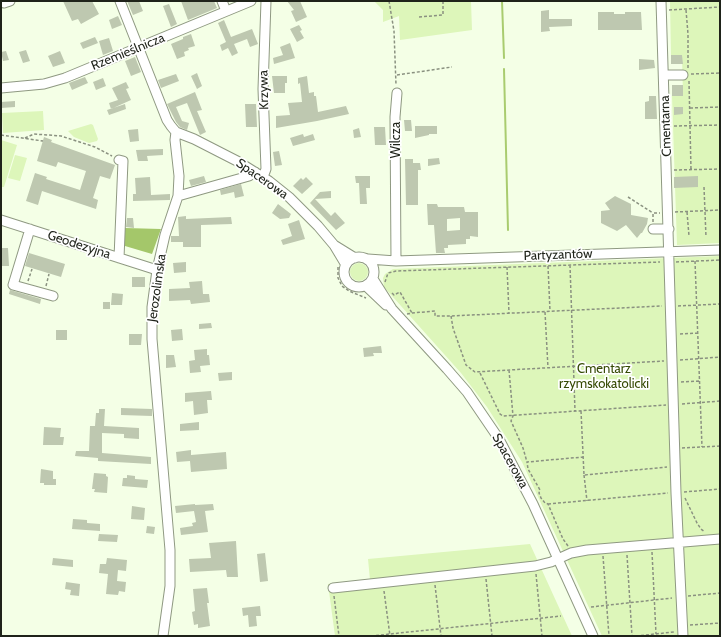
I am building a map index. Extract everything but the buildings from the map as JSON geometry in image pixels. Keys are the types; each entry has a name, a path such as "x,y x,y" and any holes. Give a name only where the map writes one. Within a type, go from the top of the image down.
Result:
{"street":[{"path":"120,1 167,120 176,132"},
{"path":"222,1 226,11"},
{"name":"Rzemieślnicza","path":"1,88 47,84 65,78 251,1"},
{"name":"Krzywa","path":"263,177 266,169 264,89 266,1"},
{"name":"Cmentarna","path":"661,1 675,467 682,631"},
{"path":"664,75 686,74"},
{"name":"Wilcza","path":"396,261 395,117 397,93"},
{"name":"Spacerowa","path":"176,132 216,150 255,172 289,197 318,226 334,245 342,264"},
{"name":"Jerozolimska","path":"163,636 170,586 170,564 152,339 152,307 157,270 178,196 179,176 174,140 176,132"},
{"path":"119,160 123,160 119,258"},
{"path":"178,196 249,176 255,172"},
{"name":"Geodezyjna","path":"1,220 157,270"},
{"path":"653,228 669,229"},
{"path":"30,229 13,285 53,296"},
{"name":"Spacerowa","path":"334,245 355,258"},
{"name":"Partyzantów","path":"368,259 396,261 720,250"},
{"path":"364,257 368,259 372,264 374,275 366,286 356,287 348,282 344,274 342,264 355,258 364,257"},
{"name":"Partyzantów","path":"374,275 396,261"},
{"name":"Spacerowa","path":"374,275 392,309"},
{"name":"Spacerowa","path":"366,286 392,309 447,369 467,392 493,429 530,498 594,636"},
{"path":"333,588 535,566 558,559 571,553 603,548 720,539"}],"path":[{"path":"389,1 394,30 397,93"},
{"path":"419,17 444,15 443,1"},
{"path":"668,10 720,7"},
{"path":"686,10 688,34 686,74 690,108 691,170"},
{"path":"396,75 452,67"},
{"path":"686,74 720,73"},
{"path":"690,108 720,107"},
{"path":"674,126 720,124"},
{"path":"1,134 43,141"},
{"path":"25,138 34,134 61,136 95,147 119,160"},
{"path":"672,171 720,169"},
{"path":"704,187 706,237"},
{"path":"628,197 653,213 663,213"},
{"path":"673,212 720,210"},
{"path":"687,211 688,236"},
{"path":"653,213 653,228"},
{"path":"386,286 385,279 391,271 720,260"},
{"path":"695,261 702,447"},
{"path":"342,264 338,275 342,286 349,292 360,295 369,301"},
{"path":"570,265 575,411"},
{"path":"548,266 550,311"},
{"path":"506,267 509,313"},
{"path":"26,288 32,269"},
{"path":"44,294 49,274"},
{"path":"390,291 394,295 400,292 412,313"},
{"path":"408,313 435,312 435,316 451,316 720,304"},
{"path":"546,311 548,368"},
{"path":"451,316 453,328 466,365 472,371 480,373 720,357"},
{"path":"672,334 698,333"},
{"path":"509,370 511,421 523,448 528,469 540,490 539,493 541,498 548,504 563,539 568,545 571,553"},
{"path":"480,373 501,416 720,401"},
{"path":"673,383 700,381"},
{"path":"581,411 584,475 587,501"},
{"path":"675,449 720,446"},
{"path":"527,462 583,456"},
{"path":"584,475 675,467"},
{"path":"705,532 696,522 682,492 720,489"},
{"path":"548,504 676,493"},
{"path":"652,545 656,634"},
{"path":"626,547 632,636"},
{"path":"603,548 609,636"},
{"path":"535,566 542,636"},
{"path":"486,572 492,636"},
{"path":"434,577 441,636"},
{"path":"383,583 390,635"},
{"path":"333,588 339,636"},
{"path":"591,607 720,593"},
{"path":"371,636 561,616"},
{"path":"636,636 682,631 720,623"}],"green space":[{"path":"374,1 471,1 472,30 400,40 399,16 383,22 383,10"},
{"path":"670,1 720,1 720,243 677,245 672,96 683,96 682,55 671,55"},
{"path":"43,111 44,130 3,133 2,113"},
{"path":"91,124 93,125 98,139 97,141 89,143 74,137 68,131"},
{"path":"1,140 17,145 4,187 1,187"},
{"path":"15,155 27,158 20,181 8,178"},
{"path":"125,228 161,229 152,254 125,246"},
{"name":"Cmentarz rzymskokatolicki","path":"720,256 720,636 602,636 522,462 487,407 461,373 384,287 383,278 385,274 393,269"},
{"path":"355,263 363,263 368,268 366,279 363,281 355,281 350,276 350,268"},
{"path":"530,544 572,636 335,636 328,584 370,580 368,559"}],"waterway":[{"path":"502,1 504,58"},
{"path":"504,69 508,230"}]}
